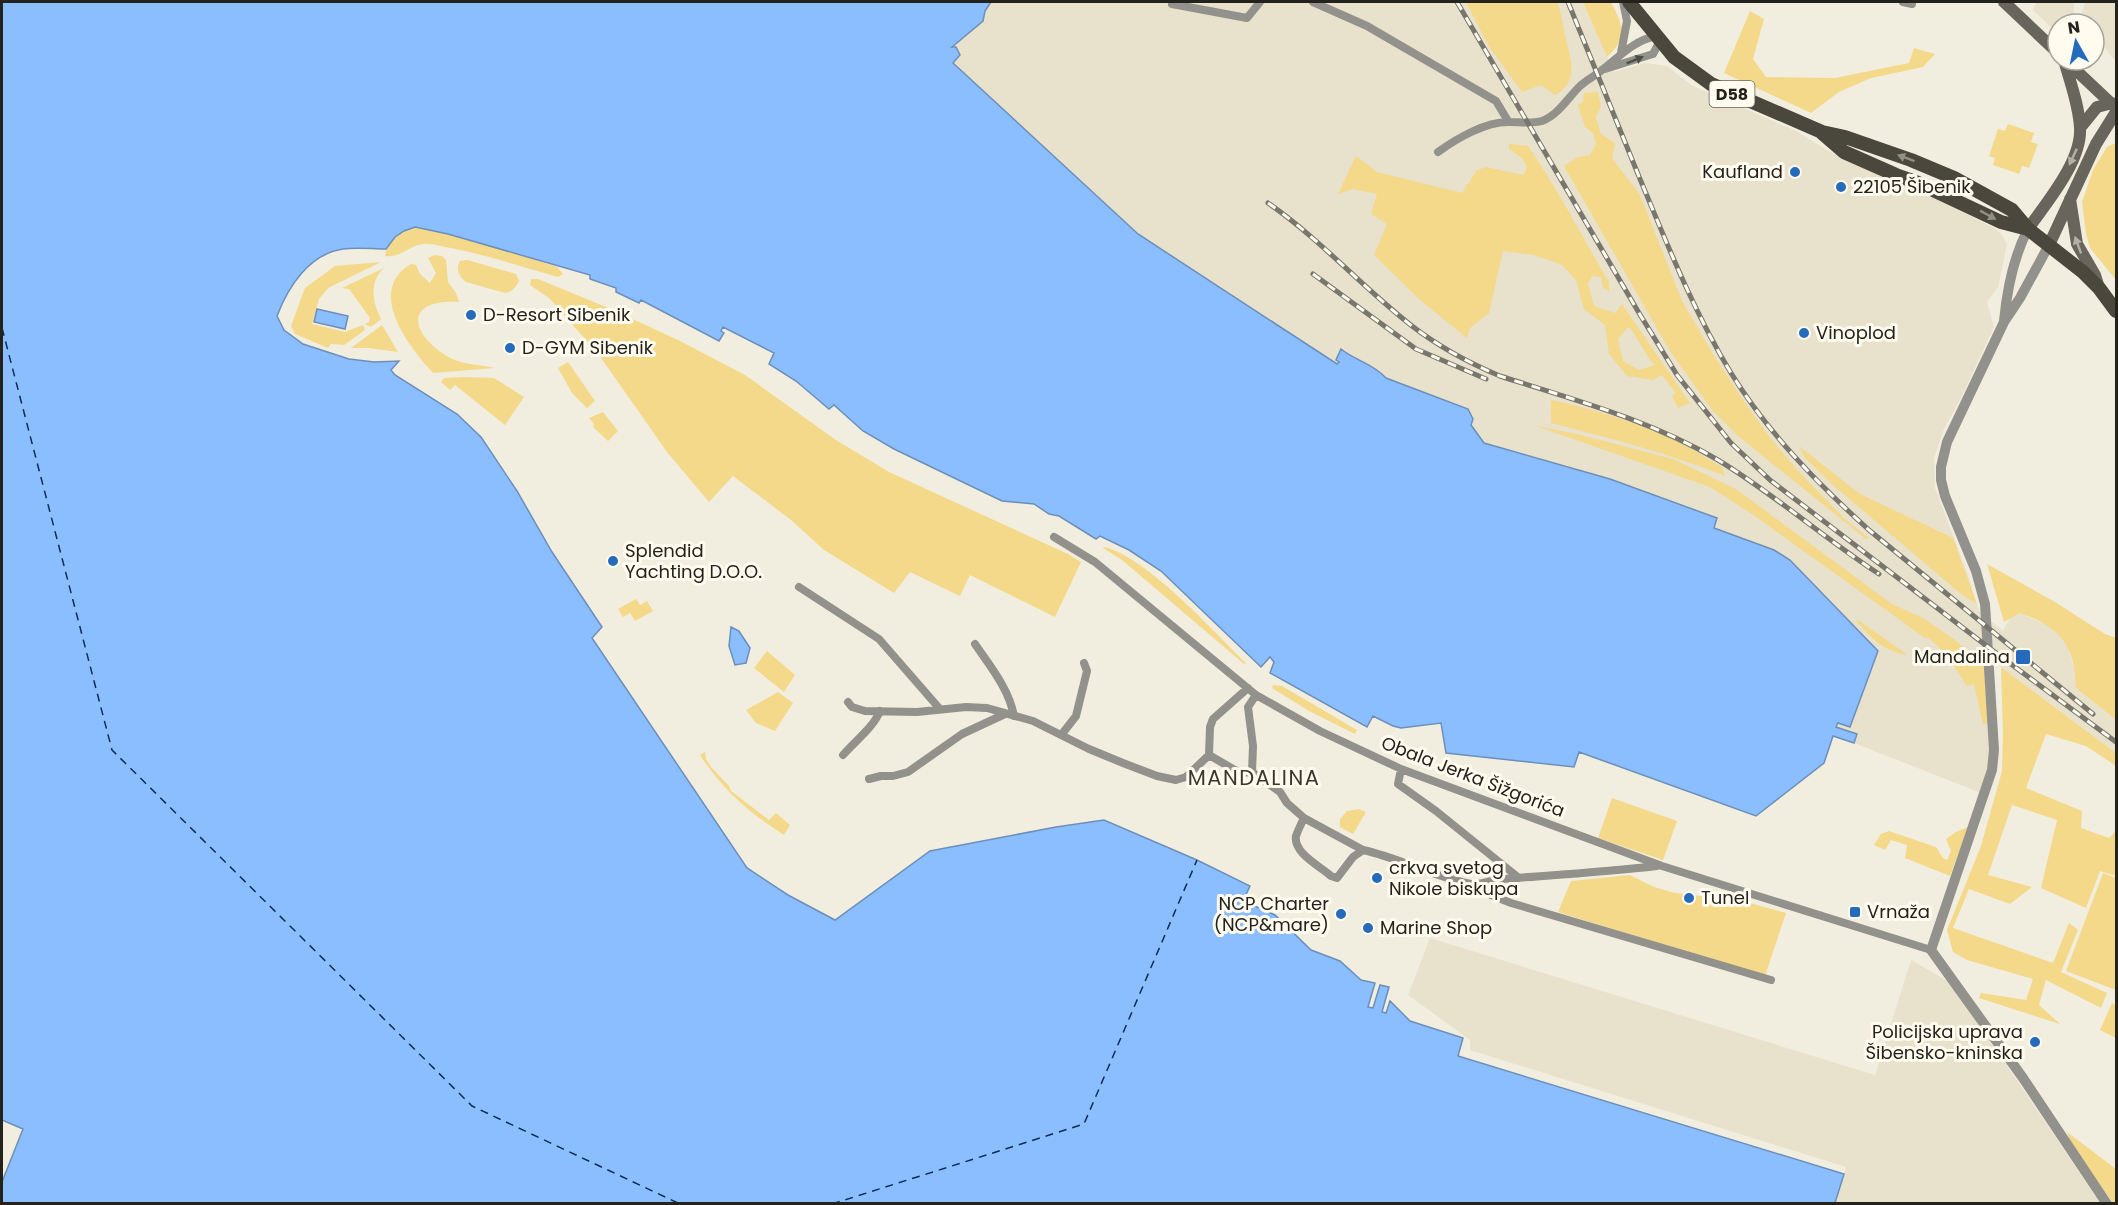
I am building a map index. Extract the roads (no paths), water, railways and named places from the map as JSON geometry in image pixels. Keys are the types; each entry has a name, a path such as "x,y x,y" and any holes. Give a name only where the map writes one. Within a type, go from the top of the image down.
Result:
{"main road":[{"name":"D58","path":"1629,2 1674,57 1711,84 1822,132 1878,148 1954,178 2012,210 2028,229 2049,244 2099,288 2116,311"},
{"path":"2004,2 2046,42"},
{"path":"2028,229 2076,154 2080,128 2068,72"},
{"path":"2078,72 2115,108"},
{"path":"2080,128 2097,107 2115,108"},
{"path":"2049,244 2115,108"},
{"name":"D58","path":"1822,132 1844,152 1916,182 2001,222 2028,229"},
{"path":"2070,198 2077,244 2095,275 2099,288"}],"street":[{"path":"1172,4 1247,18 1260,2"},
{"path":"1313,2 1367,26 1496,101 1508,122"},
{"path":"1621,53 1627,21 1623,2"},
{"path":"1438,152 1458,138 1484,127 1508,122 1520,124 1542,121 1556,112 1582,84 1621,53 1637,42 1658,38 1653,54 1602,70"},
{"path":"2004,322 2006,297 2013,268 2021,241 2028,229"},
{"path":"2049,244 2020,298 2004,322 1947,442 1941,467 1945,496 1976,571 1985,604 1994,750 1992,770 1931,950 2023,1078 2107,1203"},
{"name":"Obala Jerka Šižgorića","path":"1054,537 1095,562 1256,695 1320,731 1401,770 1662,866 1931,950"},
{"path":"799,587 879,639 939,708"},
{"path":"975,644 996,674 1012,703 1009,715"},
{"path":"1062,734 1076,716 1087,671 1084,663"},
{"path":"848,702 852,707 858,709 880,711 987,708 1033,721 1089,749 1157,776 1176,780 1186,777 1209,755 1210,727 1214,719 1248,688"},
{"path":"1252,772 1253,746 1248,706 1256,695"},
{"path":"843,755 875,722 880,711"},
{"path":"869,779 908,772 962,734 1009,715"},
{"path":"1209,755 1240,772 1252,772 1280,792 1287,803 1304,818 1363,850 1387,855 1436,876 1474,885 1511,903 1771,980"},
{"path":"1401,770 1398,784 1436,811 1519,878"},
{"path":"1304,818 1296,838 1297,847 1331,876 1337,878 1353,857 1363,850"},
{"path":"1474,885 1498,879 1600,873 1662,866"}],"water":[{"path":"2,2 991,2 985,11 983,21 952,47 956,47 960,55 953,63 1138,234 1337,364 1339,362 1336,360 1341,349 1376,369 1386,378 1468,409 1473,419 1471,425 1484,443 1610,479 1717,518 1714,528 1774,550 1790,560 1878,651 1850,727 1838,723 1836,727 1857,734 1854,743 1833,736 1824,763 1756,816 1579,752 1574,767 1446,753 1441,723 1401,728 1373,716 1367,727 1270,673 1274,662 1270,657 1261,667 1161,571 1129,550 1100,536 1096,539 1059,516 1049,514 1034,504 1002,501 894,449 863,431 834,405 829,409 796,381 769,364 774,353 723,327 721,331 724,333 719,341 641,300 639,303 616,292 616,288 590,279 590,275 448,234 415,227 395,237 386,249 348,248 331,252 310,265 301,274 287,294 277,316 284,330 303,344 349,359 374,362 399,361 391,370 395,375 457,414 481,437 517,491 552,552 602,627 592,638 747,868 788,895 835,920 930,851 1104,820 1197,860 1250,886 1243,901 1275,915 1311,950 1340,961 1361,980 1375,983 1368,1007 1373,1008 1380,985 1389,987 1382,1012 1386,1013 1390,1001 1410,1021 1463,1038 1458,1056 1844,1174 1835,1203 2,1203 2,1182 23,1129 2,1120"},
{"path":"317,309 348,316 345,329 314,322"},
{"path":"731,627 739,631 750,648 746,663 735,665 729,646"}],"railway":[{"path":"1457,2 1677,375 1731,443 1770,480 2116,742"},
{"path":"1568,2 1682,278 1717,349 1745,395 1794,456 1869,530 2093,714"},
{"path":"1268,203 1305,232 1394,311 1443,347 1500,376 1612,412 1692,446 1759,487 1879,574"},
{"path":"1313,274 1416,349 1486,379"}],"place":[{"name":"Kaufland","path":"1795,172"},
{"name":"22105 Šibenik","path":"1841,187"},
{"name":"D-Resort Sibenik","path":"471,315"},
{"name":"Vinoplod","path":"1804,333"},
{"name":"D-GYM Sibenik","path":"510,348"},
{"name":"Splendid Yachting D.O.O.","path":"613,561"},
{"name":"Mandalina","path":"2023,657"},
{"name":"crkva svetog Nikole biskupa","path":"1377,878"},
{"name":"Tunel","path":"1689,898"},
{"name":"Vrnaža","path":"1855,912"},
{"name":"NCP Charter (NCP&mare)","path":"1341,914"},
{"name":"Marine Shop","path":"1368,928"},
{"name":"Policijska uprava Šibensko-kninska","path":"2035,1042"}],"district":[{"name":"MANDALINA","path":"1254,778"}]}
